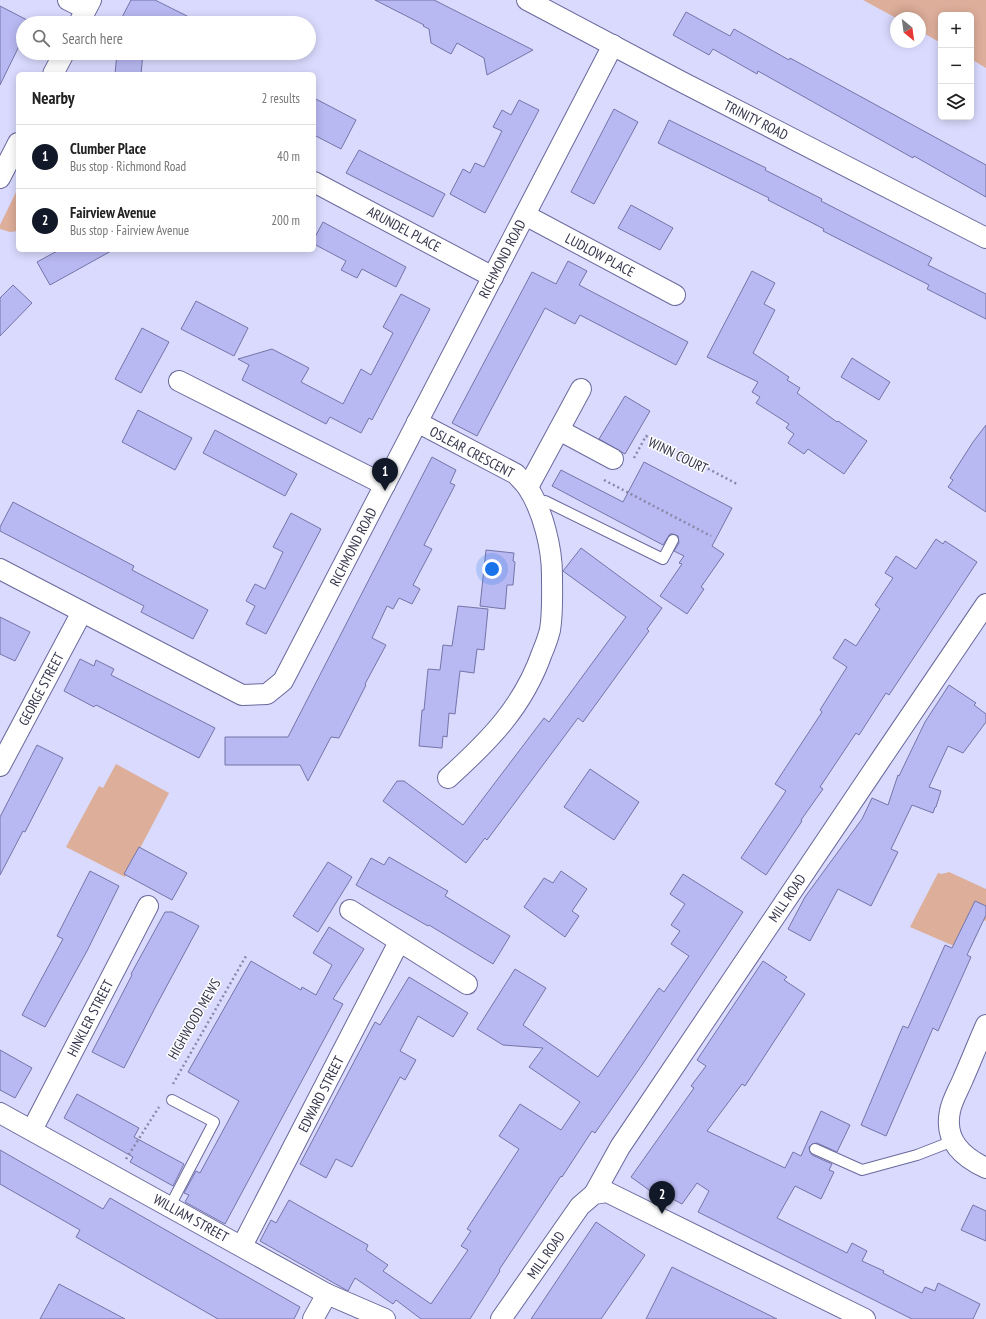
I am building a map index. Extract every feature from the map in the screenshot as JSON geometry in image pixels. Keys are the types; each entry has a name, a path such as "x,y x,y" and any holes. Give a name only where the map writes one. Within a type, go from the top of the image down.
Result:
{"street":[{"path":"68,0 85,11"},
{"name":"TRINITY ROAD","path":"527,0 986,238"},
{"name":"RICHMOND ROAD","path":"0,569 242,695 267,694 283,682 613,45"},
{"path":"54,72 60,60"},
{"path":"0,178 16,146"},
{"name":"ARUNDEL PLACE","path":"316,183 493,276"},
{"name":"LUDLOW PLACE","path":"525,215 675,295"},
{"path":"179,381 385,485"},
{"path":"532,495 559,430 581,389"},
{"name":"OSLEAR CRESCENT","path":"418,422 516,474 532,495 547,537 552,560 552,609 550,631 530,681 524,693 504,723 477,753 448,778"},
{"path":"559,430 613,459"},
{"name":"MILL ROAD","path":"501,1319 580,1206 600,1193 620,1147 880,759 986,604"},
{"name":"GEORGE STREET","path":"0,766 82,612"},
{"name":"HINKLER STREET","path":"32,1130 148,906"},
{"path":"350,910 468,984"},
{"name":"EDWARD STREET","path":"242,1246 400,942"},
{"path":"986,1025 950,1110 949,1126 953,1141 962,1153 973,1162 986,1168"},
{"name":"WILLIAM STREET","path":"0,1112 327,1294 385,1319"},
{"path":"600,1193 865,1319"},
{"path":"313,1319 327,1294"}],"lane":[{"path":"532,495 545,500 662,559 673,540"},
{"path":"170,1206 214,1122 172,1100"},
{"path":"816,1149 862,1170 917,1155 953,1141"}],"path":[{"name":"WINN COURT","path":"613,459 616,452 633,461 646,436 737,484"},
{"path":"613,459 602,479 710,536"},
{"name":"HIGHWOOD MEWS","path":"169,1090 246,956"},
{"path":"116,1176 162,1103"}],"shaded area":[{"path":"863,0 986,0 986,68 974,61 974,12 938,12 938,41 926,34 926,12 890,12 890,15"},
{"path":"16,192 16,231 10,232 0,229 0,225"},
{"path":"116,764 169,793 125,877 66,847 99,786 103,788"},
{"path":"949,872 986,889 986,921 969,913 954,946 910,927 938,873 942,874"}],"building":[{"path":"131,0 155,0 187,16 123,16"},
{"path":"375,0 434,0 533,50 487,75 484,58 457,43 451,54 431,43 429,29 423,26 424,25"},
{"path":"0,6 19,16 16,16 16,52 0,85"},
{"path":"686,12 730,36 734,29 986,165 986,197 758,71 757,74 713,49 709,55 673,35"},
{"path":"116,60 142,60 141,72 115,72"},
{"path":"316,99 356,120 341,149 316,136"},
{"path":"519,100 539,110 485,213 450,194 463,169 470,173 475,163 484,167 502,131 493,127 502,110 511,115"},
{"path":"614,109 638,122 594,204 571,192"},
{"path":"669,120 766,168 765,170 822,199 821,201 932,258 928,265 986,294 986,319 927,289 929,285 823,231 824,229 768,200 769,198 658,143"},
{"path":"359,150 445,194 433,217 346,173"},
{"path":"631,205 673,228 660,250 618,228"},
{"path":"323,222 406,267 396,287 362,269 357,278 341,270 346,261 316,245 316,235"},
{"path":"55,252 109,252 50,285 37,262"},
{"path":"568,261 587,271 579,285 688,342 676,365 580,315 575,324 545,308 477,436 452,423 532,272 556,284"},
{"path":"752,271 775,283 764,304 775,310 753,353 789,377 787,380 800,388 797,393 837,422 838,421 867,441 844,474 808,449 804,454 788,443 794,434 786,428 789,424 756,403 760,397 752,392 758,382 707,357"},
{"path":"13,285 32,303 0,336 0,298"},
{"path":"401,294 430,309 372,420 369,418 361,433 330,417 326,424 242,380 249,365 238,359 272,349 309,368 301,382 343,404 361,369 371,375 393,333 383,327"},
{"path":"196,301 248,328 234,356 181,329"},
{"path":"142,328 169,342 141,393 115,379"},
{"path":"852,358 890,382 879,400 841,377"},
{"path":"625,396 650,411 625,454 599,439"},
{"path":"138,410 192,438 175,470 122,442"},
{"path":"986,425 986,512 948,487 953,480 950,478 973,442"},
{"path":"215,430 297,474 285,496 203,453"},
{"path":"432,457 456,470 450,483 455,485 424,545 432,549 413,585 420,589 412,604 399,598 393,609 387,606 372,638 386,645 339,738 331,737 308,781 300,765 225,765 225,737 288,737"},
{"path":"644,462 732,508 712,546 724,554 701,587 704,589 687,614 660,596 682,564 679,563 684,556 674,551 679,543 678,536 670,534 663,545 552,486 561,470 623,502"},
{"path":"13,502 134,566 132,570 208,610 193,639 141,612 144,606 0,531 0,527"},
{"path":"291,513 321,529 266,634 246,624 255,606 246,601 255,584 265,589 283,552 273,547"},
{"path":"936,539 943,544 945,541 977,562 889,695 886,693 859,735 856,733 820,787 823,789 801,820 802,821 766,875 741,858 786,791 775,784 822,712 820,710 847,667 833,658 845,639 856,646 880,609 875,605 893,578 885,573 896,556 916,569"},
{"path":"581,548 662,608 647,629 649,631 583,722 578,718 487,840 485,838 466,863 383,801 397,781 404,781 463,825 544,718 549,722 626,617 563,571"},
{"path":"486,550 514,553 513,561 515,562 513,585 507,585 505,609 480,606"},
{"path":"458,606 488,609 484,650 477,649 474,673 460,671 455,714 449,713 447,737 443,736 442,748 419,746 428,669 440,670 443,645 452,646"},
{"path":"0,617 30,632 15,661 0,654"},
{"path":"80,659 94,666 96,660 114,669 111,675 215,728 199,758 96,705 94,707 64,691"},
{"path":"949,685 976,703 974,705 986,714 986,722 963,753 948,746 929,787 941,791 933,813 912,805 891,849 898,852 871,906 838,889 810,941 788,929 805,897 862,819 872,798 888,805 898,775 899,776 925,722"},
{"path":"37,745 63,758 25,832 23,831 0,875 0,817"},
{"path":"590,769 639,802 614,840 564,807"},
{"path":"139,847 187,873 172,900 124,874"},
{"path":"389,857 448,891 445,896 510,936 493,964 429,925 428,926 356,885 371,858 384,865"},
{"path":"328,862 352,877 318,932 293,916"},
{"path":"90,871 119,886 87,951 45,1027 22,1015 63,939 57,936"},
{"path":"561,871 587,889 572,911 579,916 565,937 524,907 544,878 553,883"},
{"path":"683,874 743,912 644,1062 595,1133 592,1131 562,1177 561,1176 499,1270 500,1271 470,1319 421,1319 396,1300 393,1304 355,1278 348,1291 260,1241 271,1220 276,1223 289,1200 368,1245 366,1250 388,1265 383,1271 431,1304 468,1250 461,1246 471,1231 467,1229 519,1149 499,1136 520,1104 561,1130 580,1102 529,1067 543,1048 503,1045 477,1029 515,969 546,988 523,1025 598,1077 659,988 664,992 689,956 671,944 680,931 671,925 685,904 670,894"},
{"path":"975,901 986,906 986,915 967,955 971,957 938,1031 933,1028 886,1136 861,1125 903,1026 908,1028 945,945 952,948"},
{"path":"165,912 172,912 199,926 124,1068 92,1052 132,975 131,974"},
{"path":"329,927 364,949 333,999 343,1004 225,1224 185,1202 189,1195 184,1193 196,1171 200,1173 239,1101 188,1072 251,961 301,990 302,987 316,995 332,965 313,953"},
{"path":"763,961 787,977 784,980 805,994 745,1086 742,1084 707,1131 785,1168 793,1152 801,1156 821,1111 850,1125 837,1152 817,1143 812,1144 809,1147 812,1155 832,1164 829,1170 834,1172 821,1199 795,1186 777,1218 847,1253 852,1243 867,1251 862,1261 884,1271 883,1273 922,1293 925,1287 935,1291 938,1283 980,1304 973,1319 912,1319 698,1212 709,1191 697,1183 682,1204 663,1194 660,1198 631,1177 694,1088 691,1086 706,1066 697,1060"},
{"path":"409,977 468,1013 453,1037 418,1016 400,1051 416,1060 405,1080 400,1077 352,1167 336,1159 326,1178 300,1164 375,1022 380,1025"},
{"path":"0,1050 32,1068 15,1098 0,1090"},
{"path":"77,1094 139,1128 134,1137 184,1164 173,1186 130,1162 133,1157 64,1118"},
{"path":"0,1150 103,1209 110,1198 300,1307 294,1319 218,1319 76,1237 80,1230 0,1184"},
{"path":"973,1205 986,1211 986,1241 961,1230"},
{"path":"596,1222 645,1255 601,1319 531,1319"},
{"path":"672,1267 696,1279 777,1319 646,1319"},
{"path":"59,1284 125,1319 40,1319"}],"place":[{"name":"Clumber Place","path":"385,491"},
{"name":"Fairview Avenue","path":"662,1214"}]}
